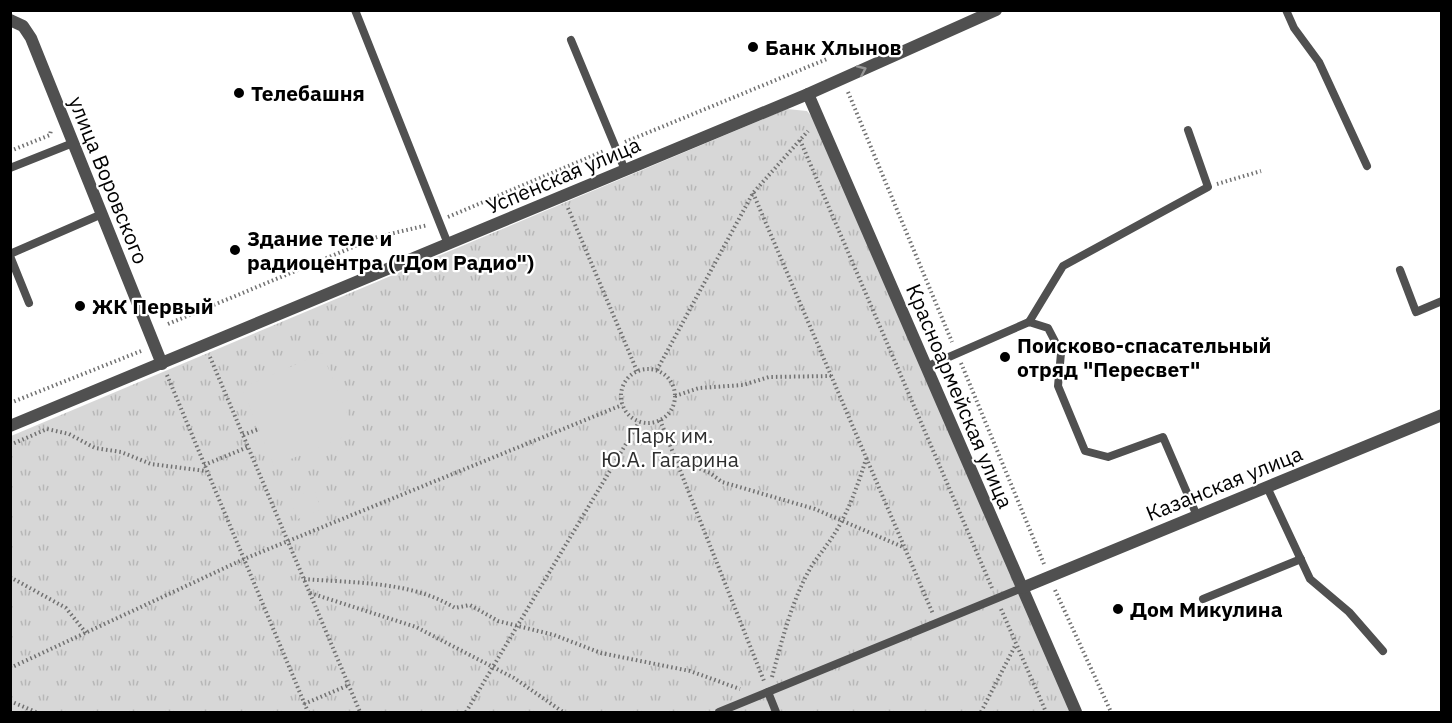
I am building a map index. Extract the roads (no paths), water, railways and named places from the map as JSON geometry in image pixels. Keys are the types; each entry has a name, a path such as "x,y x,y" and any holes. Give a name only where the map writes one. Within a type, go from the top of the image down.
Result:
{"street":[{"name":"Успенская улица","path":"11,423 162,363 808,94 996,10"},
{"name":"улица Воровского","path":"10,20 23,26 31,38 162,363"},
{"name":"Красноармейская улица","path":"808,94 1076,712"},
{"name":"Казанская улица","path":"1022,588 1442,415"}],"lane":[{"path":"355,10 448,244"},
{"path":"1286,10 1294,28 1319,62 1367,166"},
{"path":"571,40 625,170"},
{"path":"926,367 1029,322 1063,266 1208,187 1188,130"},
{"path":"10,168 73,143"},
{"path":"29,303 10,255 102,214"},
{"path":"1400,270 1416,312 1442,302"},
{"path":"1029,322 1048,328 1061,353 1058,386 1085,451 1108,457 1163,437 1197,516"},
{"path":"1267,487 1310,579 1349,612 1383,651"},
{"path":"1203,600 1301,559"},
{"path":"719,712 1022,588"},
{"path":"765,694 776,712"}],"place":[{"name":"Банк Хлынов","path":"753,47"},
{"name":"Телебашня","path":"239,93"},
{"name":"Здание теле и радиоцентра (\"Дом Радио\")","path":"235,250"},
{"name":"ЖК Первый","path":"80,306"},
{"name":"Поисково-спасательный отряд \"Пересвет\"","path":"1005,357"},
{"name":"Дом Микулина","path":"1118,609"}],"park label":[{"name":"Парк им. Ю.А. Гагарина","path":"670,447"}]}
